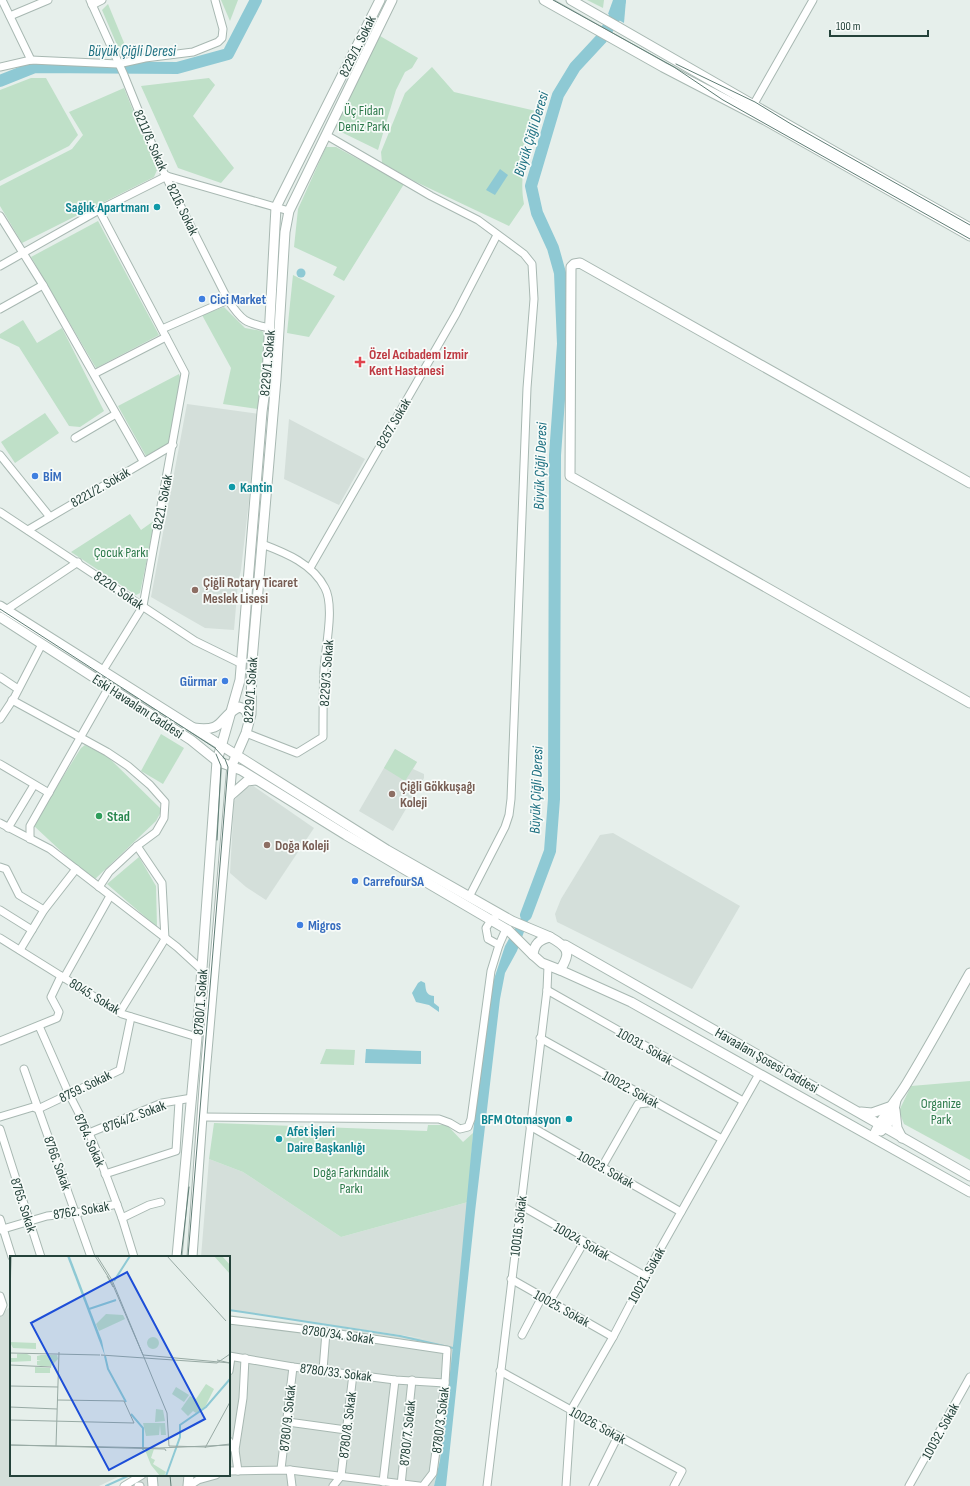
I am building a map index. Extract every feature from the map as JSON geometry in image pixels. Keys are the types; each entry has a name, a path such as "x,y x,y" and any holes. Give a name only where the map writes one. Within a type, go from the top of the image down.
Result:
{"street":[{"path":"2,0 31,60"},
{"path":"10,16 48,0"},
{"path":"91,3 102,0"},
{"path":"0,67 31,60 118,64 145,58 193,52 218,42 222,38 223,29 215,0"},
{"name":"8229/1. Sokak","path":"222,747 240,680 240,663 270,328 276,207 380,0"},
{"name":"8229/1. Sokak","path":"192,1256 202,1116 232,765 246,733 253,694 252,661 276,378 285,232 289,211 392,0"},
{"path":"544,0 663,67 751,108 970,228"},
{"path":"571,0 622,29 751,108 970,236"},
{"path":"751,108 813,0"},
{"name":"8211/8. Sokak","path":"91,3 124,75 162,169 167,176 289,211"},
{"path":"326,135 431,196 478,220 524,254 532,264 534,300 527,388 511,799 509,815 505,827 469,898"},
{"name":"8216. Sokak","path":"0,266 99,210 167,176 228,300 239,316 250,324 270,328"},
{"name":"8221. Sokak","path":"99,210 185,373 143,606"},
{"path":"0,216 43,285 143,461"},
{"name":"8267. Sokak","path":"310,568 456,314 497,235"},
{"path":"970,482 580,263 574,264 571,267 570,476 970,703"},
{"path":"0,308 43,285"},
{"path":"162,329 228,300"},
{"path":"94,374 166,337"},
{"path":"75,438 116,414"},
{"name":"8221/2. Sokak","path":"28,530 173,444"},
{"path":"0,455 50,517"},
{"name":"8220. Sokak","path":"0,512 78,562 195,641 240,663"},
{"path":"262,544 286,553 310,568"},
{"path":"2,611 78,562"},
{"name":"8229/3. Sokak","path":"246,733 297,753 323,736 324,668 329,609 326,589 310,568"},
{"path":"102,672 143,606"},
{"name":"Eski Havaalanı Caddesi","path":"2,611 42,644 191,740 217,761 232,765 276,793 491,920 509,927"},
{"name":"Eski Havaalanı Caddesi","path":"2,611 387,850 501,916 509,927"},
{"path":"1,716 12,700 42,644"},
{"path":"0,677 18,689"},
{"path":"30,839 30,826 109,687"},
{"path":"12,700 80,739 107,752 128,766 150,785 165,802 164,818 156,832 137,846 109,872 99,887"},
{"path":"191,728 209,730 219,725 232,710 238,707 244,708 248,712 249,721"},
{"name":"8780/1. Sokak","path":"177,1256 197,1037 217,761 222,747"},
{"path":"0,764 49,793"},
{"path":"230,796 247,781 256,780"},
{"path":"8,828 34,785"},
{"path":"0,823 50,849 165,940 176,947 202,970"},
{"path":"120,1012 165,940 162,882 137,846"},
{"path":"0,867 6,869 19,895 44,910"},
{"path":"20,950 44,910 76,869"},
{"path":"0,1041 57,1018 59,1012 50,997 110,896"},
{"path":"0,910 32,930"},
{"path":"499,945 488,939 486,928 491,920 501,916"},
{"path":"202,1116 439,1119 460,1129 468,1127 471,1119 491,971 499,945 509,927"},
{"path":"509,927 527,927 565,945 567,956 560,970 548,966 533,955 509,927"},
{"path":"533,955 534,949 540,940 550,937"},
{"name":"8045. Sokak","path":"0,938 131,1018 197,1037"},
{"name":"Havaalanı Şosesi Caddesi","path":"565,945 970,1176"},
{"name":"10016. Sokak","path":"487,1486 547,990 548,966"},
{"name":"Havaalanı Şosesi Caddesi","path":"560,970 631,1002 970,1192"},
{"path":"873,1137 882,1126 970,973"},
{"name":"10031. Sokak","path":"547,990 743,1101"},
{"name":"8759. Sokak","path":"0,1118 33,1107 38,1109 120,1070 131,1018"},
{"name":"8764. Sokak","path":"39,1026 69,1094 89,1133 122,1218 134,1256"},
{"name":"10022. Sokak","path":"540,1038 722,1139"},
{"name":"8766. Sokak","path":"24,1069 91,1256"},
{"name":"10021. Sokak","path":"566,1486 571,1410 758,1074"},
{"name":"8764/2. Sokak","path":"89,1133 162,1103 192,1098"},
{"name":"8764/2. Sokak","path":"105,1174 176,1150 179,1101"},
{"path":"602,1167 638,1104 656,1102"},
{"path":"858,1112 872,1113 891,1108"},
{"path":"891,1108 902,1138"},
{"name":"10023. Sokak","path":"530,1126 681,1212"},
{"name":"8765. Sokak","path":"0,1129 42,1256"},
{"path":"122,1218 149,1205 161,1202"},
{"name":"8762. Sokak","path":"2,1229 47,1216 76,1213 116,1204"},
{"name":"10024. Sokak","path":"520,1205 645,1276"},
{"path":"0,1219 12,1256"},
{"path":"550,1301 584,1242"},
{"name":"10025. Sokak","path":"511,1279 613,1337"},
{"path":"0,1296 4,1305 0,1312"},
{"path":"522,1335 542,1297"},
{"name":"8780/34. Sokak","path":"230,1320 326,1332 447,1350"},
{"path":"323,1370 326,1332"},
{"name":"8780/3. Sokak","path":"423,1486 433,1473 447,1350"},
{"name":"8780/33. Sokak","path":"230,1356 293,1367 395,1380 444,1383"},
{"path":"238,1471 235,1450 243,1398 245,1358"},
{"name":"8780/9. Sokak","path":"281,1469 288,1422 293,1367"},
{"name":"10026. Sokak","path":"500,1371 682,1472 674,1486"},
{"name":"8780/8. Sokak","path":"341,1476 353,1374"},
{"name":"10032. Sokak","path":"909,1486 970,1377"},
{"name":"8780/7. Sokak","path":"383,1482 395,1380"},
{"name":"8780/7. Sokak","path":"401,1485 412,1380"},
{"path":"288,1422 346,1430"},
{"path":"593,1486 618,1436"},
{"path":"230,1442 235,1450"},
{"path":"230,1471 281,1469 401,1485 419,1486"},
{"path":"290,1470 292,1486"},
{"path":"124,1486 140,1476"},
{"path":"152,1476 153,1486"},
{"path":"188,1486 189,1476"},
{"path":"188,1486 198,1480 212,1476"},
{"path":"333,1486 341,1476"}],"shaded area":[{"path":"187,404 259,414 241,570 238,583 234,630 205,628 151,597"},
{"path":"289,419 365,459 339,505 284,479"},
{"name":"Çiĝli Gökkuşaĝı Koleji","path":"395,749 417,762 413,769 424,774 424,778 393,831 359,811"},
{"name":"Doğa Koleji","path":"252,785 314,828 266,900 246,887 230,873 234,801 243,790"},
{"path":"613,833 740,906 692,989 557,922 555,914 561,899 600,835"},
{"path":"209,1159 243,1172 341,1237 468,1202 440,1460 434,1486 128,1486 144,1476 230,1476 230,1315 428,1339 230,1310 230,1256 201,1256"},
{"path":"10,1307 10,1476 120,1476 99,1486 0,1486 0,1315"}],"green space":[{"path":"221,0 238,0 230,21"},
{"path":"587,0 604,0 603,8"},
{"path":"108,4 127,50 120,52 102,10"},
{"name":"Üç Fidan Deniz Parkı","path":"380,36 418,58 412,68 405,72 396,90 378,150 337,130 336,125"},
{"path":"432,67 454,92 536,111 523,169 522,180 524,204 509,226 416,182 382,163 381,152 405,93"},
{"path":"31,78 46,78 78,135 69,146 0,181 0,90"},
{"path":"209,78 215,85 193,116 234,168 221,183 178,168 141,86"},
{"path":"124,88 157,170 154,177 22,243 0,206 0,186 72,149 83,135 69,112"},
{"path":"326,147 336,147 404,184 344,281 333,275 337,267 294,247 298,209"},
{"path":"98,221 159,335 96,368 31,257"},
{"path":"293,275 335,296 309,337 287,333"},
{"path":"224,307 245,328 262,331 266,335 258,409 223,404 231,368 202,315"},
{"path":"23,320 37,343 62,328 104,411 80,427 69,426 19,347 0,338 0,334"},
{"path":"179,374 181,380 171,443 146,456 118,406"},
{"path":"45,413 59,433 15,463 1,442"},
{"name":"Çocuk Parkı","path":"130,514 141,530 155,520 140,593 136,595 71,552"},
{"path":"161,734 184,748 163,784 141,771"},
{"name":"Stad","path":"85,745 108,757 162,810 156,821 93,881 33,825 81,748"},
{"path":"395,749 417,762 405,781 384,768"},
{"path":"139,857 156,886 157,927 107,884"},
{"path":"326,1049 355,1050 354,1065 320,1064"},
{"name":"Organize Park","path":"970,1081 970,1160 904,1124 899,1111 911,1086"},
{"name":"Doğa Farkındalık Parkı","path":"214,1123 427,1131 428,1125 447,1125 463,1142 473,1133 468,1202 341,1237 243,1172 209,1159"}],"water":[{"path":"613,0 626,0 624,23 608,14"},
{"path":"500,169 508,175 495,195 486,190"},
{"path":"301,268 306,273 301,278 296,273"},
{"path":"523,914 529,918 517,951 505,973 500,999 475,1212 446,1486 434,1486 440,1460 454,1337 483,1042 494,979 505,946"},
{"path":"421,981 425,983 427,993 434,996 434,1003 439,1007 439,1012 429,1005 416,1002 412,993"},
{"path":"366,1049 421,1051 421,1064 365,1063"}],"waterway":[{"name":"Büyük Çiğli Deresi","path":"0,81 35,67 177,68 228,54 256,0"},
{"name":"Büyük Çiğli Deresi","path":"526,915 550,851 554,799 555,455 563,344 560,273 553,248 537,213 531,186 558,95 575,67 601,39 616,15 620,0"},
{"path":"230,1310 400,1336 453,1348"},
{"path":"106,1486 128,1476"}],"tram line":[{"path":"553,0 674,67 723,100 970,239"},
{"path":"676,64 755,102 791,124 970,225"},
{"path":"0,609 215,748 225,759 228,767 188,1256"},
{"path":"216,754 221,766 217,840"},
{"path":"181,1256 189,1187"},
{"path":"170,1476 171,1486"}],"place":[{"name":"Sağlık Apartmanı","path":"157,207"},
{"name":"Cici Market","path":"202,299"},
{"name":"Özel Acıbadem İzmir Kent Hastanesi","path":"360,362"},
{"name":"BİM","path":"35,476"},
{"name":"Kantin","path":"232,487"},
{"name":"Çiğli Rotary Ticaret Meslek Lisesi","path":"195,590"},
{"name":"Gürmar","path":"225,681"},
{"name":"Çiĝli Gökkuşaĝı Koleji","path":"392,794"},
{"name":"Stad","path":"99,816"},
{"name":"Doğa Koleji","path":"267,845"},
{"name":"CarrefourSA","path":"355,881"},
{"name":"Migros","path":"300,925"},
{"name":"BFM Otomasyon","path":"569,1119"},
{"name":"Afet İşleri Daire Başkanlığı","path":"279,1139"}]}
